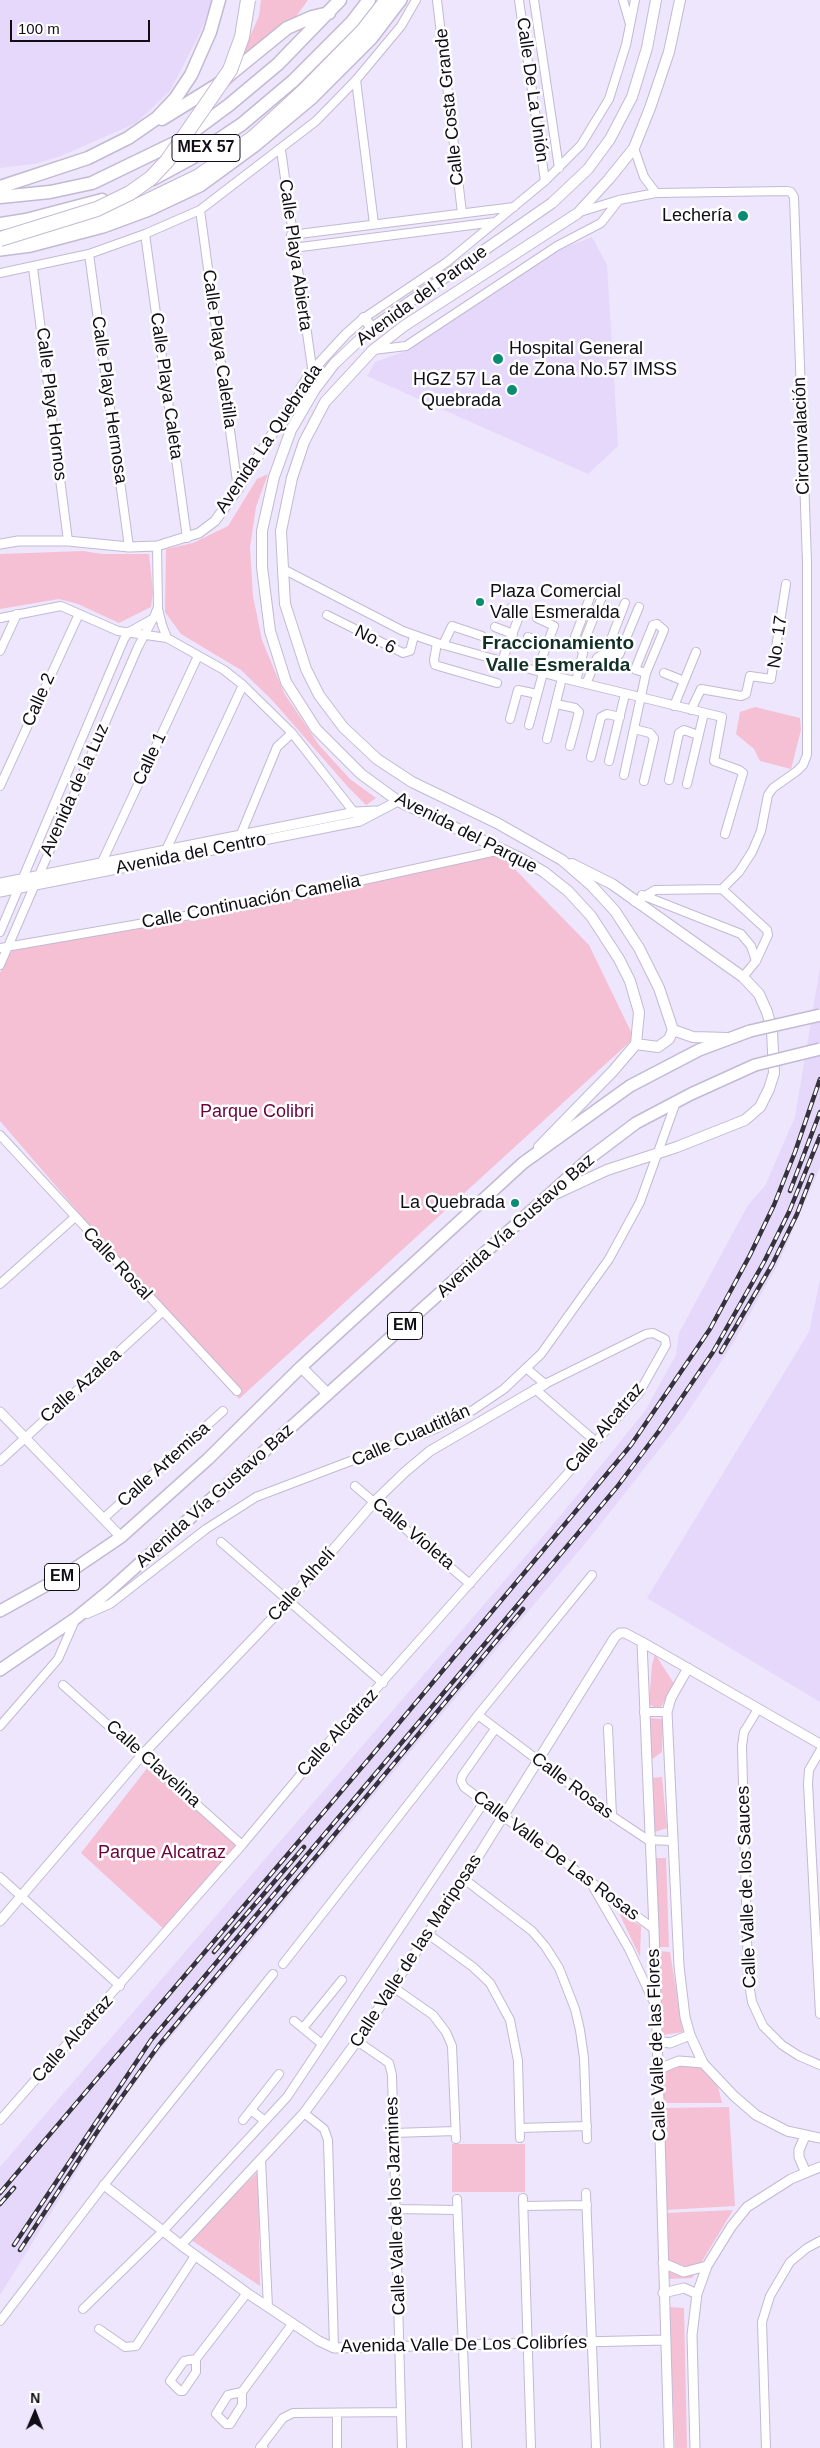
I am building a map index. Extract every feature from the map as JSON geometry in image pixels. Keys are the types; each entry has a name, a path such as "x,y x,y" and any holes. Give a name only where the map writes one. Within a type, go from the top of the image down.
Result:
{"highway":[{"path":"128,138 157,118 184,87 210,32 219,0"},
{"path":"0,240 97,209 130,193 151,178 167,161 230,70 242,37 248,0"},
{"name":"MEX 57","path":"0,197 50,192 92,183 182,139 229,105 278,64 340,0"},
{"name":"MEX 57","path":"0,224 26,220 97,202 142,184 190,159 242,124 293,81 352,22 369,0"},
{"path":"0,240 64,230 98,221 139,205 199,176 254,137 305,90 362,31 387,0"},
{"path":"0,187 67,167 128,138 218,85 287,28 312,17 329,13"}],"main road":[{"path":"329,13 332,0"},
{"path":"0,250 31,246 103,227 149,210 200,186 256,145 311,99 372,38 401,0"},
{"name":"Avenida del Parque","path":"636,1044 639,1012 630,981 619,959 591,916 568,891 544,872 398,801 362,774 316,729 286,682 270,631 262,567 262,531 266,505 291,430 315,389 334,364 372,328 552,203 588,169 610,139 632,97 646,48 656,0"},
{"name":"Avenida del Parque","path":"674,1030 659,988 639,948 614,911 592,886 562,860 498,823 412,782 377,759 343,727 319,695 306,669 286,610 281,531 284,509 304,442 325,402 373,350 404,326 578,213 609,180 634,148 669,52 680,0"},
{"path":"364,318 372,328"},
{"path":"550,1196 607,1170 744,1120 760,1107 770,1089 774,1073 772,1030 767,1012 759,994 744,977 639,898 599,876 562,860"},
{"name":"Avenida Vía Gustavo Baz","path":"120,1537 208,1459 301,1367 523,1163 630,1086 668,1064 729,1038 820,1015"},
{"path":"523,1163 613,1071 636,1044 658,1047 669,1039 674,1030 693,1037 729,1038"},
{"name":"Avenida Vía Gustavo Baz","path":"76,1618 228,1486 592,1157 636,1123 755,1065 820,1049"},
{"path":"301,1367 328,1394"},
{"name":"EM","path":"0,1611 65,1575 120,1537"},
{"name":"EM","path":"0,1670 76,1618"}],"street":[{"path":"0,273 33,268 89,254 145,234 200,210 281,150 316,121 356,80 401,26 416,0"},
{"name":"Calle Costa Grande","path":"437,0 462,213"},
{"name":"Calle De La Unión","path":"518,0 545,181"},
{"path":"534,0 560,168"},
{"path":"623,0 630,24"},
{"name":"Avenida La Quebrada","path":"0,544 18,541 68,540 129,547 157,546 187,538 208,527 238,489 311,372 346,334 364,318 447,262 560,168 581,145 609,99 626,45 635,0"},
{"path":"356,80 374,224"},
{"path":"578,213 619,200 656,194 644,178 634,148"},
{"name":"Calle Playa Abierta","path":"281,150 291,235 315,389"},
{"name":"Circunvalación","path":"656,194 791,192 794,197 807,562 807,755 798,771 772,788 768,795 761,831 752,852 740,872 722,889"},
{"name":"Avenida del Parque","path":"373,350 406,346 557,246 600,223 619,200"},
{"path":"291,235 514,207"},
{"name":"Calle Playa Caletilla","path":"200,210 238,489"},
{"path":"293,248 495,222"},
{"name":"Calle Playa Caleta","path":"145,234 187,538"},
{"name":"Calle Playa Hermosa","path":"89,254 129,547"},
{"name":"Calle Playa Hornos","path":"33,268 68,540"},
{"name":"Avenida de la Luz","path":"0,965 158,607 157,546"},
{"path":"283,569 414,636 562,678 722,717 714,761 743,773 725,834"},
{"name":"No. 17","path":"691,710 701,689 741,696 746,694 750,676 772,679 786,584"},
{"path":"576,681 582,659 581,649 602,596 595,591 592,592 575,637 581,649"},
{"path":"605,655 625,603"},
{"path":"0,618 61,606 110,628 167,638 224,670 243,685 292,733 356,812 360,822"},
{"path":"158,607 167,638"},
{"path":"586,684 597,658 605,655 619,655 639,607"},
{"path":"502,662 520,614 511,608"},
{"path":"0,652 17,614"},
{"name":"Calle 2","path":"0,786 79,614"},
{"name":"No. 6","path":"327,615 403,653 410,650 414,636"},
{"path":"129,632 154,617"},
{"path":"529,725 537,694 540,672 554,626 537,618"},
{"path":"624,775 646,673 664,630 657,624 653,624 636,667 636,670 646,673"},
{"path":"482,636 452,626 440,644 434,660 435,665 496,683"},
{"path":"495,627 512,634"},
{"name":"Avenida de la Luz","path":"0,932 17,888 129,632"},
{"path":"528,637 548,645"},
{"path":"674,706 696,652"},
{"name":"Calle 1","path":"102,862 198,656"},
{"path":"664,673 684,681"},
{"path":"548,738 562,678"},
{"path":"166,850 243,685"},
{"path":"510,718 518,690 537,694"},
{"path":"609,760 625,694"},
{"path":"556,704 575,708 579,712 570,746"},
{"path":"687,784 704,713"},
{"path":"591,757 601,718 607,714 620,717"},
{"path":"634,729 650,733 654,738 644,782"},
{"path":"669,780 679,733 684,730 698,735"},
{"path":"241,834 277,747 292,733"},
{"name":"Avenida del Centro","path":"0,883 21,880 36,881 360,822 398,801"},
{"name":"Avenida del Centro","path":"0,892 102,862 356,812 379,811"},
{"name":"Calle Continuación Camelia","path":"0,948 254,904 501,850"},
{"path":"639,898 655,890 722,889 767,930 768,939 744,977"},
{"path":"639,898 741,934 751,946 756,960"},
{"name":"Calle Cuautitlán","path":"76,1618 110,1604 233,1510 256,1497 328,1472 443,1425 473,1410 504,1389 540,1354 609,1259 640,1202 660,1152 676,1102"},
{"name":"Calle Rosal","path":"0,1135 74,1218 237,1391"},
{"path":"0,1284 74,1218"},
{"name":"Calle Azalea","path":"0,1461 162,1312"},
{"name":"Calle Alhelí","path":"0,1921 23,1897 143,1754 288,1602 374,1501 405,1472 430,1451 535,1389 646,1334 653,1333 665,1339"},
{"name":"Calle Alcatraz","path":"0,2120 120,1986 312,1761 383,1683 595,1440 639,1393 666,1345 665,1339"},
{"path":"526,1368 545,1384"},
{"path":"535,1389 595,1440"},
{"name":"Calle Artemisa","path":"104,1518 223,1411"},
{"path":"0,1412 104,1518 120,1537"},
{"name":"Calle Violeta","path":"354,1486 470,1584"},
{"path":"221,1542 383,1683"},
{"path":"283,1964 478,1715 592,1575"},
{"path":"0,1726 58,1659 76,1618"},
{"name":"Calle Valle de las Mariposas","path":"181,2245 304,2113 358,2041 464,1879 615,1637 620,1633 625,1633 642,1642"},
{"path":"642,1642 820,1744"},
{"name":"Calle Valle de las Flores","path":"642,1642 648,1840 654,1929 669,2448"},
{"name":"Calle Valle de las Flores","path":"688,1668 671,1698 667,1712 672,1841 682,1999 690,2036 703,2064 734,2096 756,2115 787,2131 820,2138"},
{"name":"Calle Clavelina","path":"62,1685 143,1754 242,1845"},
{"name":"Calle Valle de los Sauces","path":"758,1709 744,1732 742,1746 748,1976 752,2002 763,2026 782,2045 799,2056 820,2065"},
{"path":"644,1712 667,1712"},
{"name":"Calle Rosas","path":"478,1715 612,1816 648,1840"},
{"path":"608,1728 612,1816"},
{"name":"Calle Valle De Las Rosas","path":"495,1729 461,1781 464,1787 654,1929"},
{"path":"820,1751 809,1770 808,1784 820,2014"},
{"name":"Calle Valle de las Mariposas","path":"83,2309 163,2231 287,2097 484,1802"},
{"path":"648,1840 672,1841"},
{"path":"0,1877 120,1986"},
{"path":"464,1879 532,1931 545,1946 559,1968 575,2010 580,2030 584,2058 587,2139"},
{"path":"589,1881 629,1949 656,2008"},
{"path":"428,1934 473,1967 490,1983 502,2002 515,2040 520,2138"},
{"path":"0,2321 104,2185 273,1974"},
{"path":"304,2028 342,1980"},
{"path":"393,1987 433,2015 452,2046 455,2135 394,2133"},
{"path":"294,2020 322,2044"},
{"path":"657,2040 670,2043 690,2036"},
{"name":"Calle Valle de los Jazmines","path":"358,2041 388,2063 391,2068 402,2448"},
{"path":"658,2073 679,2061 703,2064"},
{"path":"243,2120 279,2074"},
{"path":"251,2110 265,2121"},
{"path":"304,2113 324,2128 328,2140 334,2348"},
{"path":"520,2128 587,2126"},
{"path":"805,2136 799,2150 799,2157 806,2173"},
{"path":"262,2160 268,2307"},
{"path":"695,2448 692,2335 696,2294 707,2266 738,2217 759,2198 791,2178 820,2167"},
{"name":"Avenida Valle De Los Colibríes","path":"104,2185 195,2256 247,2293 334,2348 665,2340"},
{"path":"586,2192 596,2448"},
{"path":"457,2199 467,2448"},
{"path":"531,2448 526,2342 523,2202 587,2205"},
{"path":"396,2209 457,2210"},
{"path":"766,2448 762,2322 770,2296 790,2262 807,2248 820,2241"},
{"path":"99,2329 126,2348 136,2346 195,2256"},
{"path":"663,2264 684,2272 707,2266"},
{"path":"664,2293 684,2288 696,2294"},
{"path":"196,2359 247,2293"},
{"path":"242,2392 293,2323"},
{"path":"261,2448 287,2415 401,2412"},
{"path":"337,2413 337,2448"}],"shaded area":[{"path":"0,0 213,0 201,31 170,91 136,123 61,156 34,164 0,168"},
{"name":"Hospital General de Zona No.57 IMSS","path":"592,237 607,265 618,446 588,474 367,376 375,362 406,351 556,251"},
{"path":"820,968 820,1167 779,1262 734,1342 683,1419 588,1540 150,2062 103,2129 0,2295 0,2167 561,1515 645,1411 676,1355 679,1333 748,1205 765,1186 795,1117"},
{"path":"820,1280 820,1702 647,1598 809,1332"}],"green space":[{"path":"261,0 308,0 289,26 228,87 259,16"},
{"path":"268,474 256,507 250,547 253,596 262,640 284,693 319,745 350,779 376,798 366,805 272,700 241,670 181,634 165,612 166,549 193,543 228,526 257,479"},
{"path":"83,551 102,554 149,554 153,592 151,607 119,623 78,604 59,599 0,609 0,554"},
{"path":"755,707 800,718 801,730 791,769 760,761 754,749 736,734 740,712"},
{"name":"Parque Colibri","path":"497,851 589,945 634,1038 239,1399 0,1121 0,973 14,944 204,919"},
{"path":"655,1654 675,1685 659,1710 649,1704 652,1665"},
{"path":"650,1718 663,1719 662,1752 651,1760"},
{"name":"Parque Alcatraz","path":"152,1762 187,1803 242,1845 167,1932 81,1853"},
{"path":"662,1777 667,1828 655,1832 651,1778"},
{"path":"652,1858 666,1858 669,1947 659,1947"},
{"path":"619,1913 641,1926 640,1957"},
{"path":"658,1951 670,1952 683,2032 662,2035"},
{"path":"679,2062 702,2067 718,2087 722,2103 664,2103 661,2100 663,2080 668,2068"},
{"path":"729,2107 735,2206 665,2210 664,2108"},
{"path":"452,2144 525,2144 525,2192 452,2192"},
{"path":"258,2172 260,2286 188,2238"},
{"path":"733,2210 692,2278 668,2279 666,2213"},
{"path":"669,2307 684,2308 687,2448 675,2448"}],"railway":[{"path":"0,2193 373,1754 631,1445 710,1329 750,1255 774,1205 795,1152 820,1079"},
{"path":"790,1191 820,1112"},
{"path":"14,2245 151,2040 617,1487 659,1431 713,1352 764,1262 789,1212 820,1136"},
{"path":"721,1352 772,1265 797,1214 812,1175"},
{"path":"20,2250 101,2126 159,2045 523,1609"},
{"path":"214,1952 304,1847"},
{"path":"0,2204 14,2188"}],"place":[{"name":"Lechería","path":"743,216"},
{"name":"Hospital General de Zona No.57 IMSS","path":"498,359"},
{"name":"HGZ 57 La Quebrada","path":"512,390"},
{"name":"Plaza Comercial Valle Esmeralda","path":"480,602"},
{"name":"La Quebrada","path":"515,1203"}],"district":[{"name":"Fraccionamiento Valle Esmeralda","path":"558,655"}]}
